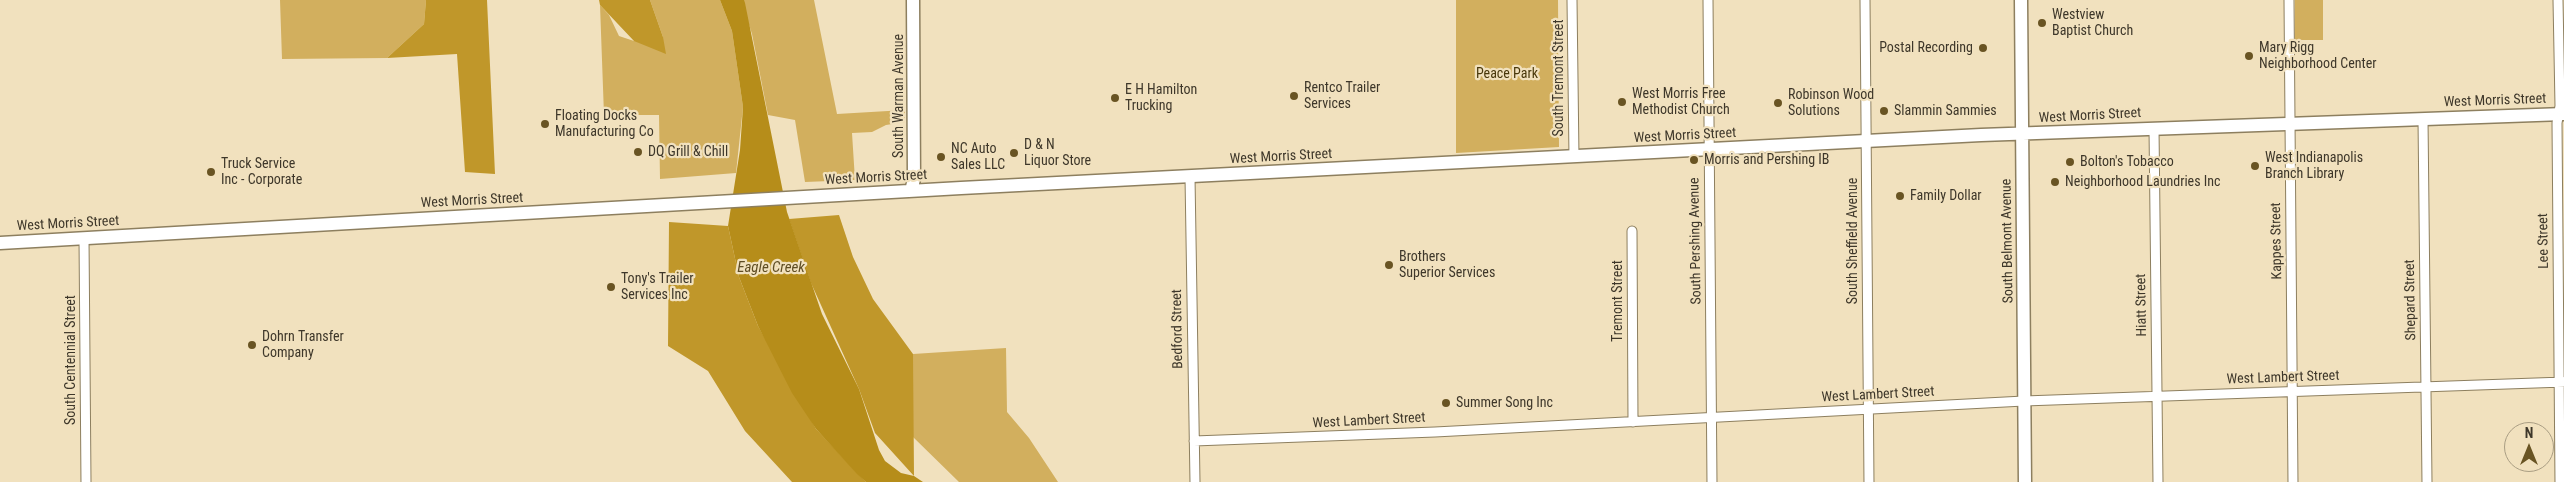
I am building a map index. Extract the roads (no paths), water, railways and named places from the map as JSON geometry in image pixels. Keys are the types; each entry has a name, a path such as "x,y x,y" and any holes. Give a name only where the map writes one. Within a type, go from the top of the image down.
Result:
{"main road":[{"name":"South Warman Avenue","path":"911,191 914,180 913,0"},
{"name":"South Belmont Avenue","path":"2021,0 2025,482"},
{"name":"West Morris Street","path":"0,243 911,191 1866,141 2154,128 2561,114"}],"street":[{"name":"South Tremont Street","path":"1572,0 1574,157"},
{"name":"South Pershing Avenue","path":"1708,0 1712,482"},
{"name":"South Sheffield Avenue","path":"1865,0 1868,482"},
{"name":"Kappes Street","path":"2289,0 2292,482"},
{"name":"Lee Street","path":"2558,0 2561,114 2562,382 2560,482"},
{"name":"Shepard Street","path":"2423,118 2426,482"},
{"name":"Hiatt Street","path":"2154,128 2158,482"},
{"name":"Bedford Street","path":"1190,177 1195,482"},
{"name":"Tremont Street","path":"1632,231 1633,422"},
{"name":"South Centennial Street","path":"84,238 86,482"},
{"name":"West Lambert Street","path":"1194,441 1633,422 2024,401 2562,382"}],"water":[{"name":"Eagle Creek","path":"720,0 744,0 787,212 822,314 859,389 879,450 885,461 901,473 914,476 923,482 866,482 857,474 816,429 792,393 758,326 739,277 728,226 740,150 743,107 732,31"}],"place":[{"name":"Westview Baptist Church","path":"2042,23"},
{"name":"Postal Recording","path":"1983,48"},
{"name":"Mary Rigg Neighborhood Center","path":"2249,56"},
{"name":"Rentco Trailer Services","path":"1294,96"},
{"name":"E H Hamilton Trucking","path":"1115,98"},
{"name":"West Morris Free Methodist Church","path":"1622,102"},
{"name":"Robinson Wood Solutions","path":"1778,103"},
{"name":"Slammin Sammies","path":"1884,111"},
{"name":"Floating Docks Manufacturing Co","path":"545,124"},
{"name":"DQ Grill & Chill","path":"638,152"},
{"name":"D & N Liquor Store","path":"1014,153"},
{"name":"NC Auto Sales LLC","path":"941,157"},
{"name":"Morris and Pershing IB","path":"1694,160"},
{"name":"Bolton's Tobacco","path":"2070,162"},
{"name":"West Indianapolis Branch Library","path":"2255,166"},
{"name":"Truck Service Inc - Corporate","path":"211,172"},
{"name":"Neighborhood Laundries Inc","path":"2055,182"},
{"name":"Family Dollar","path":"1900,196"},
{"name":"Brothers Superior Services","path":"1389,265"},
{"name":"Tony's Trailer Services Inc","path":"611,287"},
{"name":"Dohrn Transfer Company","path":"252,345"},
{"name":"Summer Song Inc","path":"1446,403"}],"park label":[{"name":"Peace Park","path":"1507,74"}]}
